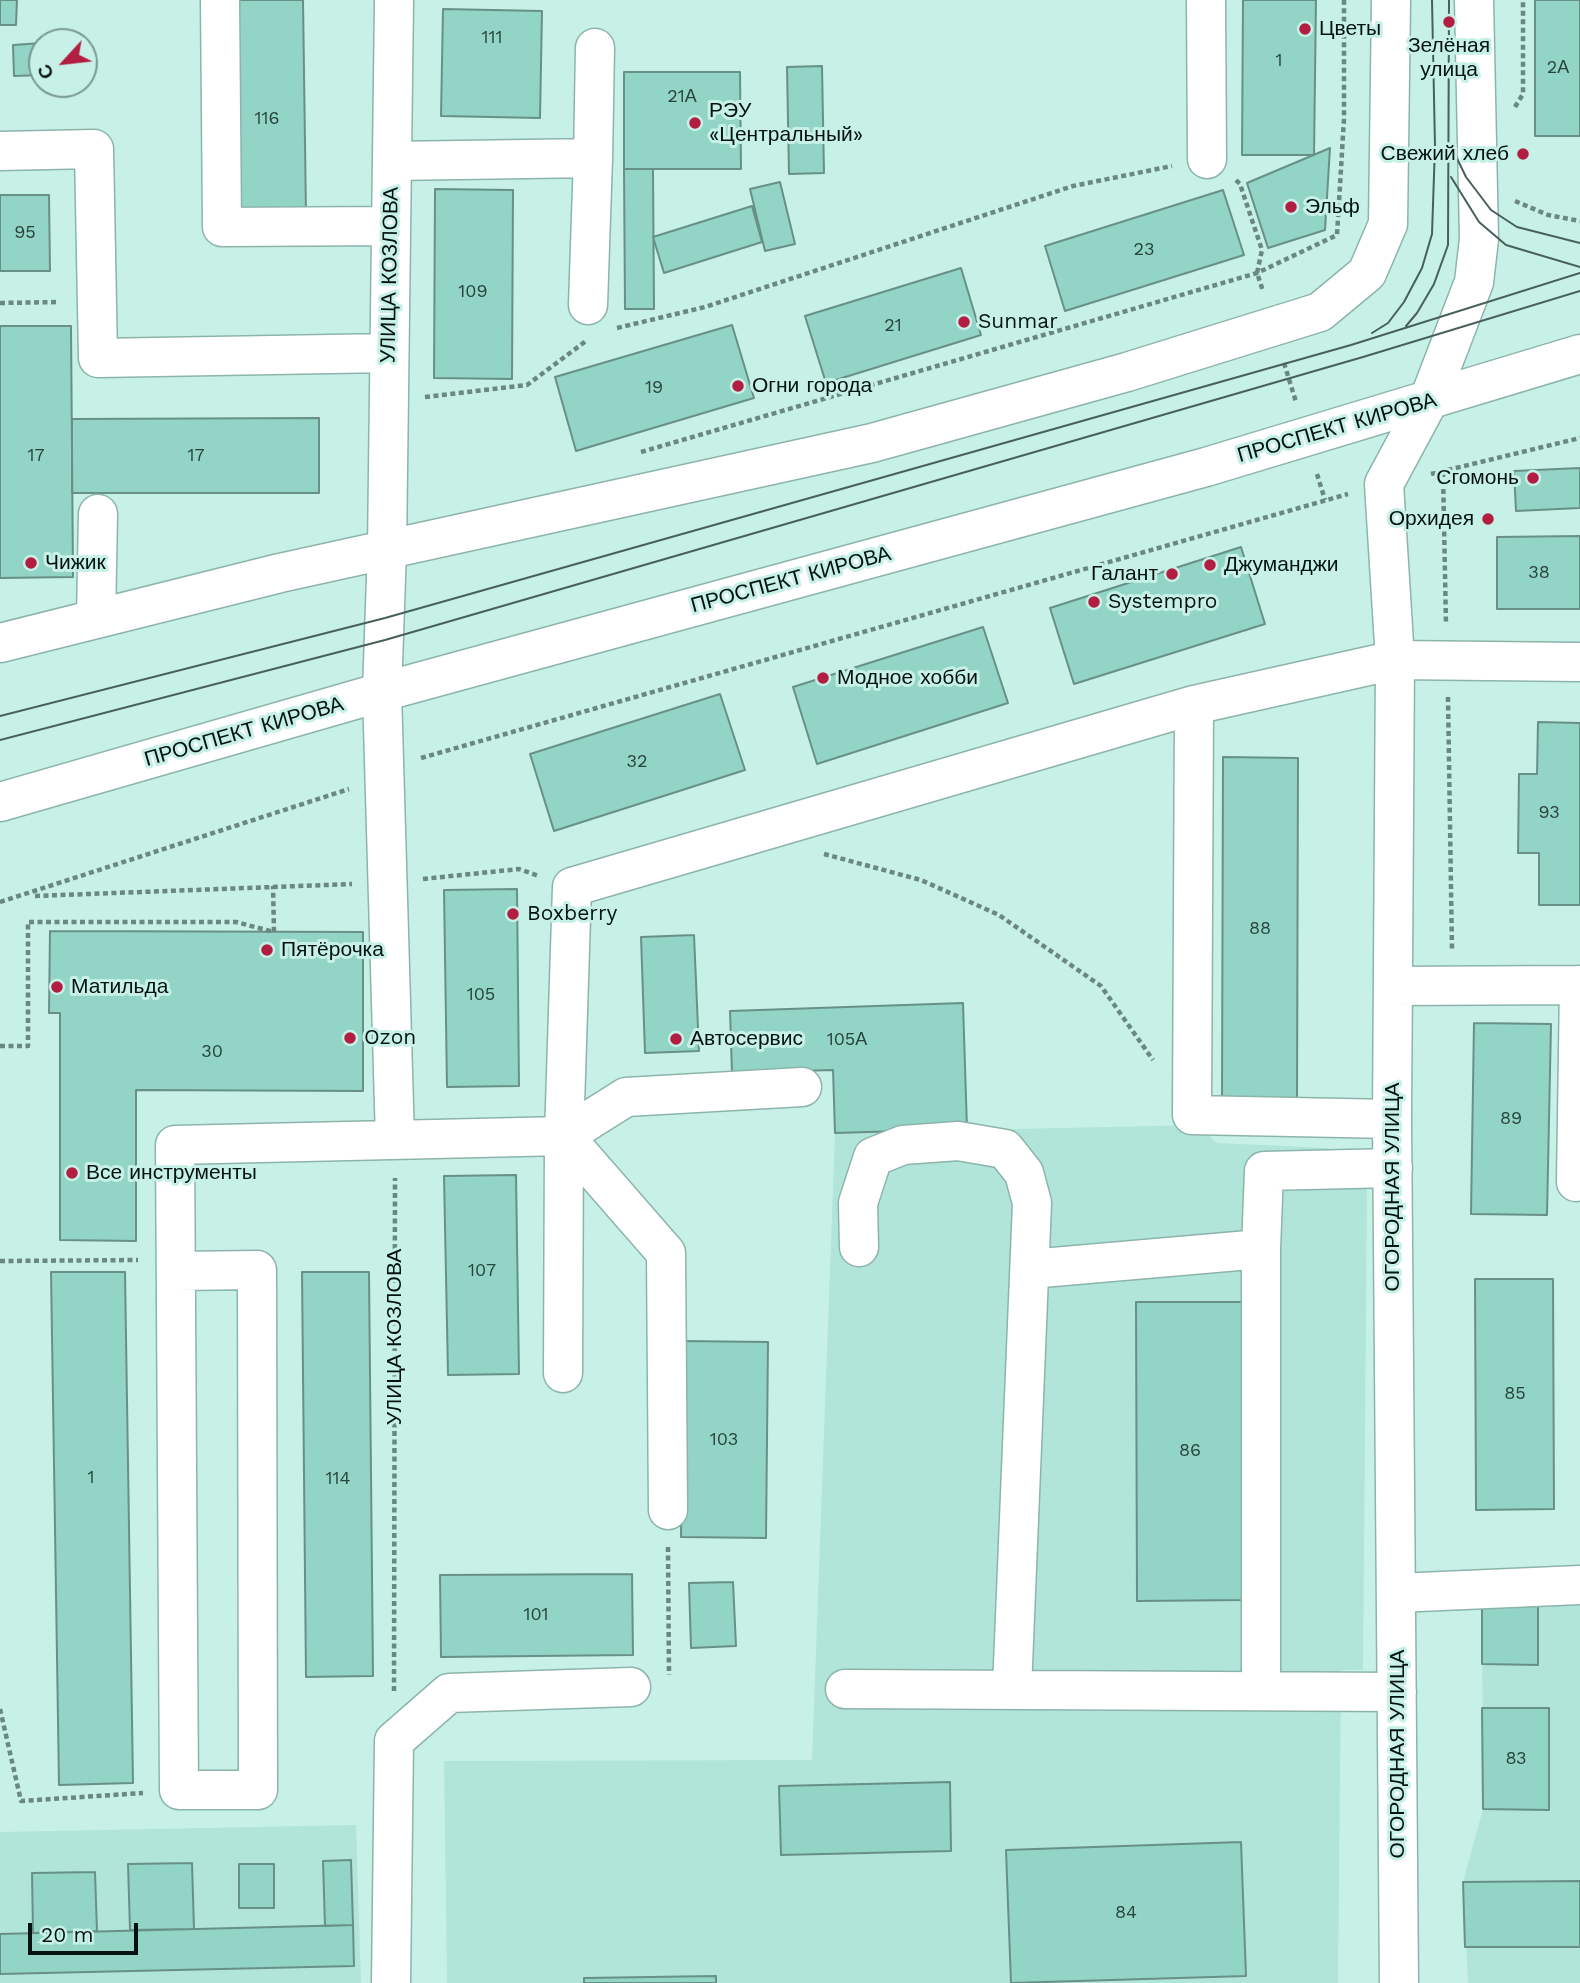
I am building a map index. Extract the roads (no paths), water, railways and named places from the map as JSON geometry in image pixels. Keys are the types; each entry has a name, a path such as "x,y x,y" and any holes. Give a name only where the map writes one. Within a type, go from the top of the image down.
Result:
{"street":[{"path":"220,0 222,227 391,226"},
{"name":"УЛИЦА КОЗЛОВА","path":"382,692 387,549 394,0"},
{"path":"1206,0 1207,159"},
{"path":"0,643 387,549 872,443 1274,328 1320,312 1367,273 1388,224 1391,0"},
{"path":"1428,402 1474,282 1478,250 1474,0"},
{"path":"591,319 596,48"},
{"path":"0,150 94,149 98,358 389,353"},
{"path":"392,161 593,158"},
{"name":"ПРОСПЕКТ КИРОВА","path":"0,802 382,692 1206,467 1580,354"},
{"name":"ОГОРОДНАЯ УЛИЦА","path":"1399,1983 1392,1119 1395,660 1384,484 1428,402"},
{"path":"96,619 98,513"},
{"path":"563,1373 564,1136 572,887 1194,705 1395,660 1580,662"},
{"path":"382,692 395,1140"},
{"path":"1194,705 1192,1115 1392,1119"},
{"path":"1393,986 1580,985 1576,1182"},
{"path":"178,1265 257,1270 258,1790 179,1790 178,1265 175,1145 564,1136 626,1097 802,1087"},
{"path":"564,1136 666,1253 668,1510"},
{"path":"859,1247 858,1203 873,1157 904,1145 958,1141 1005,1149 1024,1173 1032,1203 1012,1689"},
{"path":"1261,1689 1261,1249 1264,1171 1393,1168"},
{"path":"1030,1269 1261,1249"},
{"path":"1396,1593 1580,1585"},
{"path":"391,1983 394,1741 449,1693 631,1687"},
{"path":"845,1689 1261,1689 1397,1692"}],"tram line":[{"path":"1372,333 1388,323 1404,302 1422,268 1432,234 1435,146 1432,0"},
{"path":"1406,326 1434,284 1448,245 1449,0"},
{"path":"1452,148 1466,177 1491,210 1517,227 1580,243"},
{"path":"1451,177 1479,222 1506,245 1580,267"},
{"path":"0,716 385,618 1351,345 1580,273"},
{"path":"0,740 385,640 1363,357 1580,291"}],"place":[{"name":"Зелёная улица","path":"1449,22"},
{"name":"Цветы","path":"1305,29"},
{"name":"РЭУ «Центральный»","path":"695,123"},
{"name":"Свежий хлеб","path":"1523,154"},
{"name":"Эльф","path":"1291,207"},
{"name":"Sunmar","path":"964,322"},
{"name":"Огни города","path":"738,386"},
{"name":"Сгомонь","path":"1533,478"},
{"name":"Орхидея","path":"1488,519"},
{"name":"Чижик","path":"31,563"},
{"name":"Джуманджи","path":"1210,565"},
{"name":"Галант","path":"1172,574"},
{"name":"Systempro","path":"1094,602"},
{"name":"Модное хобби","path":"823,678"},
{"name":"Boxberry","path":"513,914"},
{"name":"Пятёрочка","path":"267,950"},
{"name":"Матильда","path":"57,987"},
{"name":"Ozon","path":"350,1038"},
{"name":"Автосервис","path":"676,1039"},
{"name":"Все инструменты","path":"72,1173"}]}
